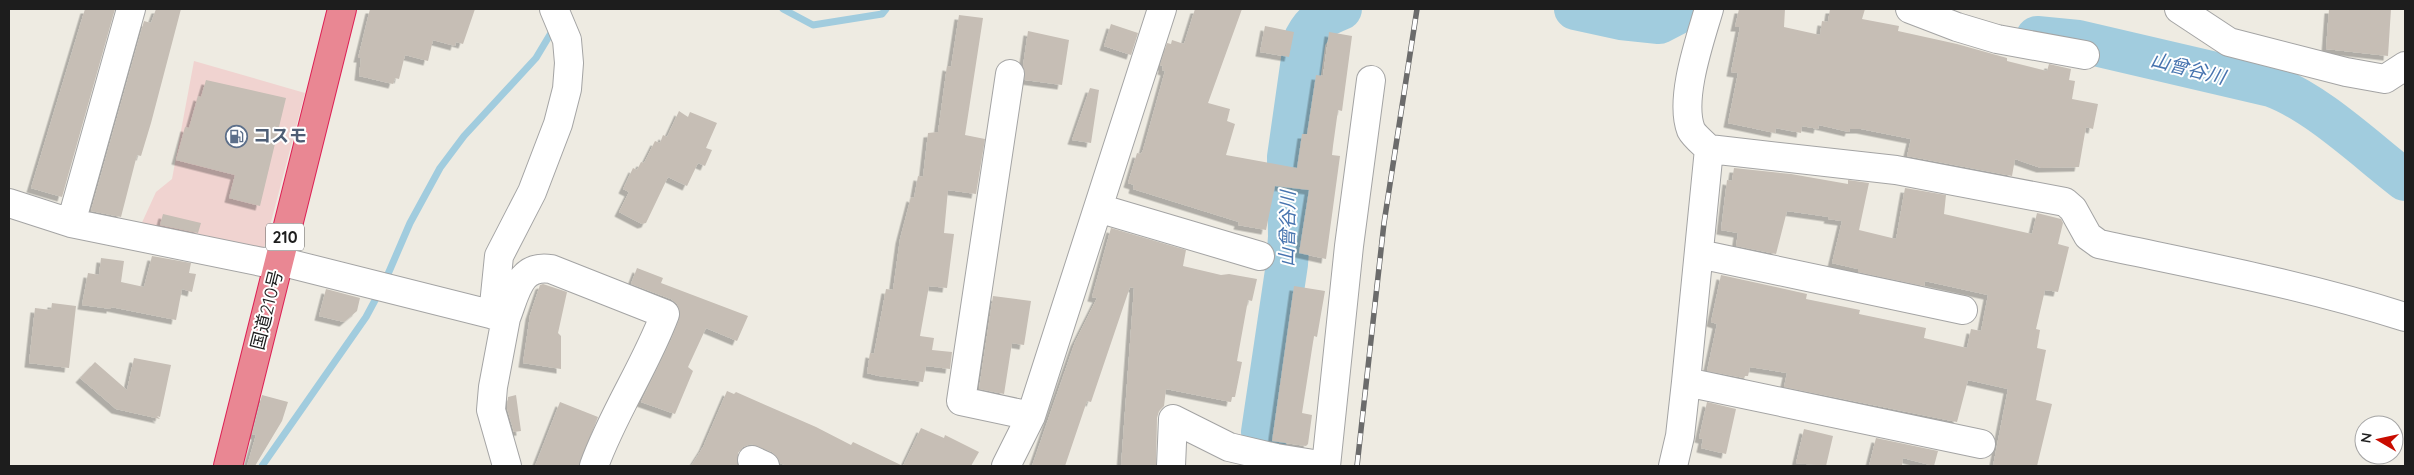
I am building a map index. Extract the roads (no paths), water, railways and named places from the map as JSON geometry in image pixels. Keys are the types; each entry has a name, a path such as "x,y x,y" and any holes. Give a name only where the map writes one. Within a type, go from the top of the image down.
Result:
{"highway":[{"name":"国道210号","path":"228,466 342,9"}],"street":[{"path":"71,223 131,9"},
{"path":"1006,466 1031,416 1162,9"},
{"path":"1709,9 1691,70 1688,105 1691,130 1709,149 1896,170 2065,202 2074,208 2088,236 2099,244 2298,286 2342,297 2405,318"},
{"path":"1910,9 1957,27 1998,39 2085,55"},
{"path":"2179,9 2229,42 2346,72 2385,79 2405,66"},
{"path":"507,466 492,410 500,316 499,256 532,192 558,124 567,89 569,63 566,40 556,16"},
{"path":"1010,74 961,401 1031,416"},
{"path":"1171,466 1173,419 1229,447 1276,458 1326,466 1350,246 1371,80"},
{"path":"1673,466 1680,436 1709,149"},
{"path":"9,203 71,223 262,262 279,261 500,316"},
{"path":"1098,208 1260,256"},
{"path":"1699,254 1963,310"},
{"path":"500,316 521,280 531,269 541,267 551,269 665,314 653,346 602,443 594,466"},
{"path":"1686,382 1981,444"}],"waterway":[{"path":"783,9 813,25 882,14 886,9"},
{"name":"山曾谷川","path":"1270,466 1262,432 1287,264 1289,237 1288,157 1305,38 1312,27 1320,20 1341,9"},
{"name":"山曾谷川","path":"1575,9 1621,19 1659,23 1686,9"},
{"path":"385,281 410,223 440,168 464,136 536,58 554,28"},
{"name":"山曾谷川","path":"2037,37 2078,41 2271,86 2288,93 2323,115 2405,180"},
{"path":"262,466 366,317 380,291"}],"railway":[{"path":"1357,466 1384,223 1417,9"}],"place":[{"name":"コスモ","path":"237,136"}]}
